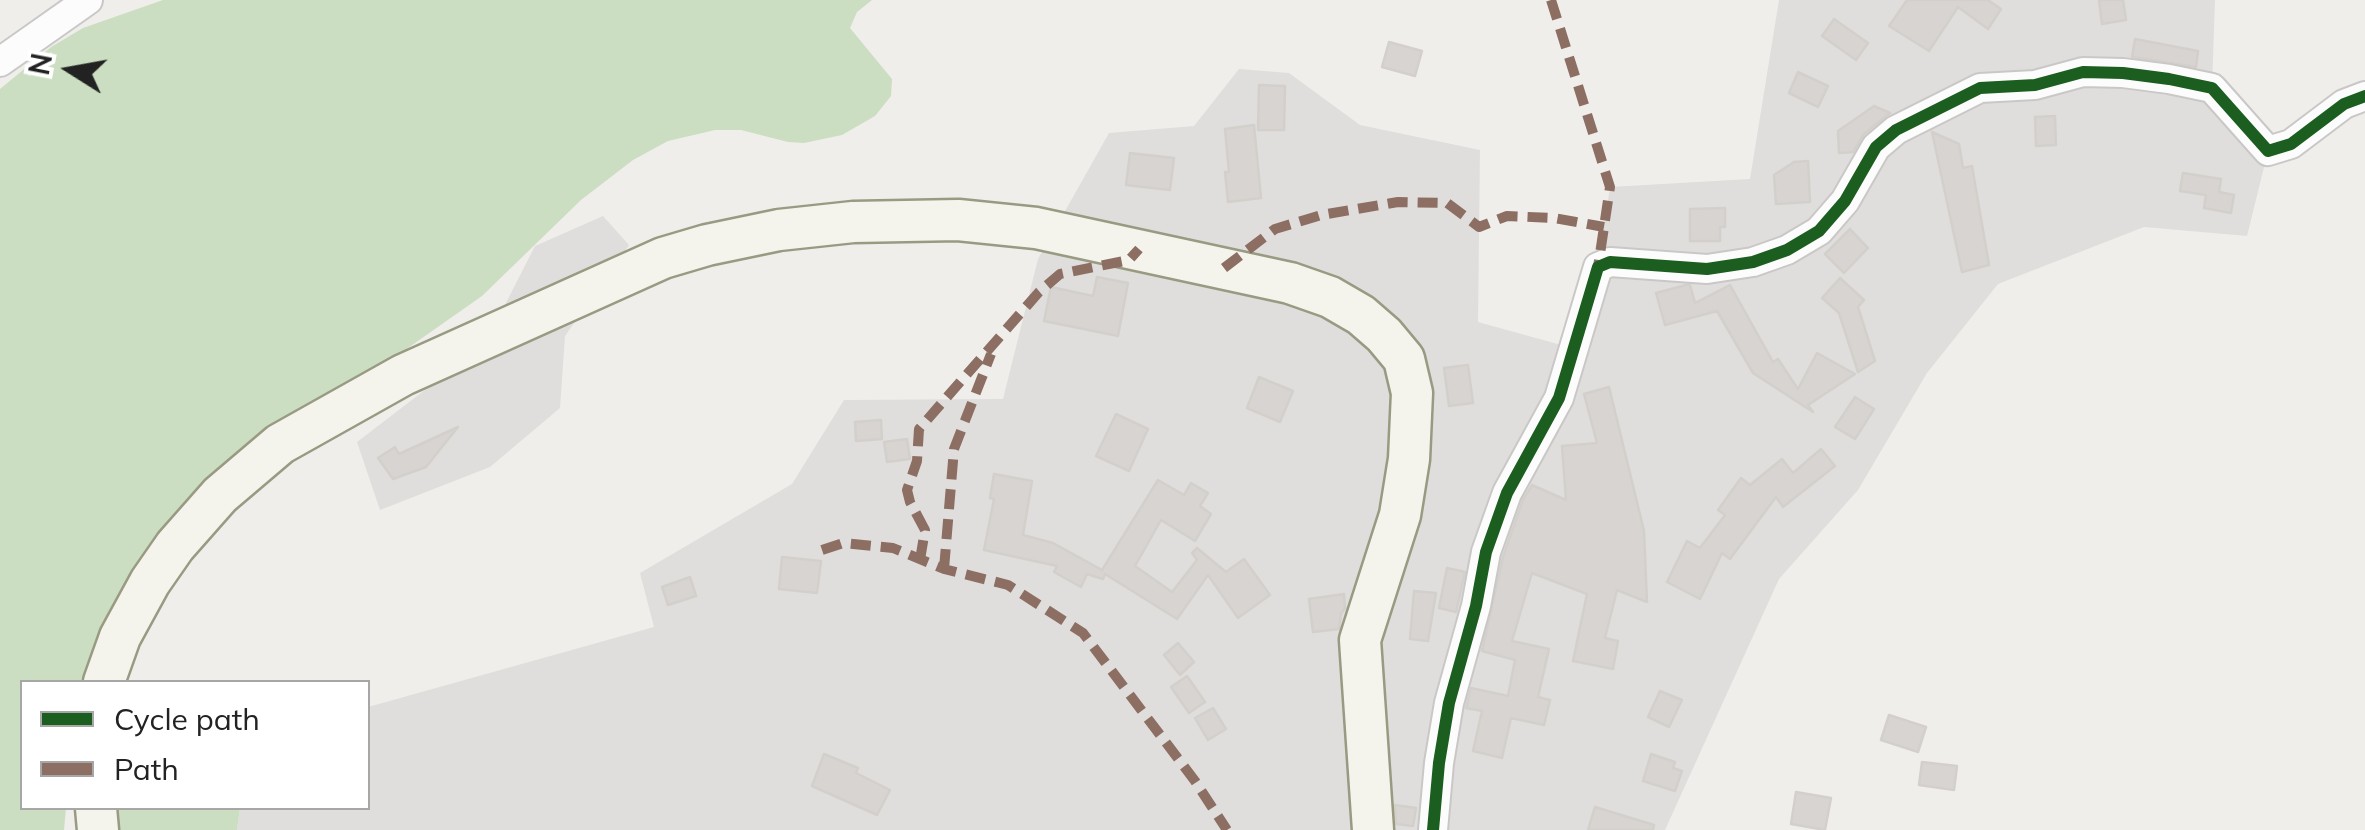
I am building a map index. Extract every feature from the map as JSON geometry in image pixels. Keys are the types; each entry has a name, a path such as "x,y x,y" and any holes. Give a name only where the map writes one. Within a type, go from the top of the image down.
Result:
{"main road":[{"path":"105,680 120,637 150,582 220,495 280,444 402,375 663,258 707,245 780,230 853,222 958,220 1036,228 1290,282 1330,297 1361,315 1404,358 1412,393 1403,496 1360,640 1372,830"}],"street":[{"path":"0,62 88,0"},
{"path":"1433,830 1449,703 1476,606 1486,552 1507,493 1559,398 1598,267 1610,262 1708,269 1752,262 1787,250 1819,231 1845,201 1876,147 1896,130 1980,88 2035,85 2084,72 2169,78 2212,88 2268,151 2290,144 2344,104 2365,96"}],"shaded area":[{"path":"1779,0 2215,0 2212,88 2268,151 2247,236 2144,227 1998,284 1927,373 1858,490 1779,579 1665,830 237,830 240,810 370,810 370,706 654,627 640,573 792,484 844,400 1003,399 1038,259 1109,133 1194,126 1239,69 1289,73 1360,125 1480,150 1478,322 1572,348 1598,267 1610,187 1750,179"},
{"path":"603,216 629,245 565,336 560,408 490,467 380,510 357,442 485,344 535,246"}],"green space":[{"path":"163,0 872,0 857,12 850,28 892,79 891,96 875,116 842,135 804,143 741,130 715,130 668,141 633,160 581,200 482,296 378,369 241,452 215,472 160,535 88,680 20,680 20,810 66,810 64,830 0,830 0,89 51,47 83,28"},
{"path":"116,810 240,810 237,830 117,830"}],"building":[{"path":"1907,0 1988,0 2001,9 1988,29 1958,7 1929,51 1889,26"},
{"path":"2099,0 2123,0 2126,20 2102,24"},
{"path":"1834,19 1868,43 1856,60 1822,36"},
{"path":"2135,39 2198,51 2196,67 2132,57"},
{"path":"1389,42 1422,51 1415,76 1382,67"},
{"path":"1798,72 1828,86 1818,107 1789,93"},
{"path":"1259,85 1285,86 1284,130 1258,130"},
{"path":"1874,106 1890,113 1864,134 1853,152 1839,153 1838,131"},
{"path":"2055,116 2056,145 2036,146 2035,117"},
{"path":"1254,125 1261,198 1228,202 1225,129"},
{"path":"1932,132 1959,144 1963,168 1972,166 1989,265 1962,272"},
{"path":"1130,153 1174,158 1170,190 1126,185"},
{"path":"1808,161 1810,202 1776,204 1774,175 1794,162"},
{"path":"2183,173 2221,179 2219,192 2234,195 2231,213 2204,208 2206,195 2180,191"},
{"path":"1725,208 1720,241 1690,241 1690,209"},
{"path":"1850,229 1868,248 1844,273 1825,254"},
{"path":"1097,277 1128,283 1118,336 1044,321 1051,287 1093,296"},
{"path":"1840,278 1864,300 1858,307 1875,361 1858,372 1839,313 1822,298"},
{"path":"1690,285 1695,303 1730,285 1773,362 1778,359 1798,389 1817,353 1855,374 1808,405 1813,412 1753,373 1717,311 1665,325 1656,293"},
{"path":"1468,365 1473,403 1449,406 1444,368"},
{"path":"1259,377 1293,391 1280,422 1247,408"},
{"path":"1609,387 1644,531 1647,602 1617,590 1605,638 1618,641 1613,669 1573,661 1587,594 1532,573 1512,641 1549,649 1538,697 1550,700 1544,725 1511,718 1502,758 1473,751 1482,711 1466,708 1471,688 1508,696 1515,660 1482,651 1503,557 1523,500 1532,485 1566,500 1562,446 1597,443 1584,394"},
{"path":"1855,397 1874,409 1855,439 1835,427"},
{"path":"1116,414 1148,429 1129,471 1096,456"},
{"path":"881,420 882,439 856,441 855,422"},
{"path":"458,427 426,467 393,479 378,458 395,447 399,454"},
{"path":"907,439 910,459 887,462 884,442"},
{"path":"1821,449 1835,466 1783,507 1776,497 1730,559 1722,553 1700,599 1667,582 1687,541 1700,548 1725,515 1718,510 1741,478 1750,485 1782,459 1793,473"},
{"path":"994,474 1032,481 1023,535 1053,543 1102,570 1158,480 1184,495 1191,483 1208,493 1200,506 1211,514 1195,541 1161,520 1135,566 1172,592 1197,560 1192,553 1197,548 1226,572 1244,559 1270,595 1238,618 1208,575 1177,619 1105,574 1103,579 1087,574 1081,587 1054,572 1057,566 984,550 994,499 990,498"},
{"path":"782,557 821,561 817,593 779,589"},
{"path":"1447,568 1465,572 1456,612 1439,608"},
{"path":"690,577 696,596 668,605 662,587"},
{"path":"1414,591 1436,593 1428,641 1410,639"},
{"path":"1344,594 1339,629 1313,632 1309,599"},
{"path":"1178,643 1194,662 1180,675 1164,655"},
{"path":"1187,676 1205,702 1189,713 1171,687"},
{"path":"1660,691 1682,700 1669,727 1648,717"},
{"path":"1213,708 1226,729 1208,740 1195,718"},
{"path":"1889,715 1926,727 1918,752 1881,740"},
{"path":"824,754 858,768 856,773 890,790 877,815 812,786"},
{"path":"1651,754 1675,762 1673,768 1682,771 1675,791 1643,781"},
{"path":"1922,762 1957,766 1954,790 1919,785"},
{"path":"1796,792 1831,798 1825,830 1791,824"},
{"path":"1395,805 1416,808 1413,826 1396,824"},
{"path":"1595,807 1654,825 1653,830 1588,830"}],"marked path":[{"path":"1551,0 1610,187 1598,267"},
{"path":"1224,268 1275,229 1321,215 1398,202 1447,203 1479,227 1507,216 1554,218 1604,227"},
{"path":"920,560 925,530 907,490 917,461 919,429 1039,292 1060,274 1129,260 1139,249"},
{"path":"944,569 954,449 991,354"},
{"path":"822,550 843,543 893,548 944,569 1008,585 1083,633 1195,781 1227,830"}],"cycle path":[{"path":"1433,830 1449,703 1476,606 1486,552 1507,493 1559,398 1598,267 1610,262 1707,269 1753,262 1787,250 1819,231 1845,201 1876,147 1896,130 1980,88 2035,85 2083,72 2123,73 2212,88 2268,151 2291,144 2344,104 2365,96"}]}
